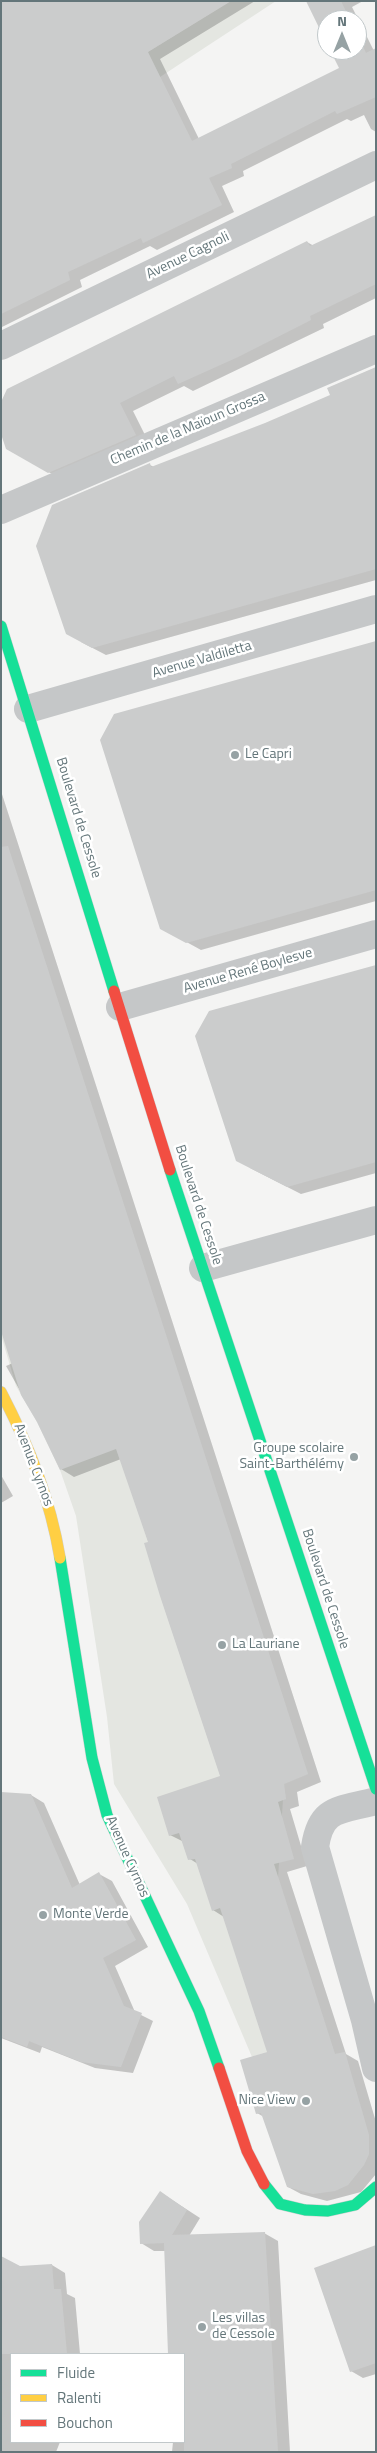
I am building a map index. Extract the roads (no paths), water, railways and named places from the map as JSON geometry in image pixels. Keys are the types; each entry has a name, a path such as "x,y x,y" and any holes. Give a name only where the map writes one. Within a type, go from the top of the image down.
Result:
{"main road":[{"name":"Boulevard de Cessole","path":"1,626 203,1268 376,1789"},
{"name":"Avenue Cyrnos","path":"1,1392 25,1439 40,1477 54,1524 92,1758 107,1815 198,2011 247,2151 260,2180 280,2204 305,2210 328,2211 355,2205 376,2187"}],"street":[{"name":"Avenue Cagnoli","path":"1,346 376,165"},
{"name":"Chemin de la Maïoun Grossa","path":"1,510 376,349"},
{"name":"Avenue Valdiletta","path":"28,709 376,609"},
{"name":"Avenue René Boylesve","path":"120,1007 376,934"},
{"path":"203,1268 376,1220"},
{"path":"376,1801 328,1814 318,1828 315,1847 365,2020 376,2068"}],"place":[{"name":"Le Capri","path":"235,755"},
{"name":"Groupe scolaire Saint-Barthélémy","path":"354,1457"},
{"name":"La Lauriane","path":"222,1645"},
{"name":"Monte Verde","path":"43,1915"},
{"name":"Nice View","path":"306,2101"},
{"name":"Les villas de Cessole","path":"202,2327"}]}
